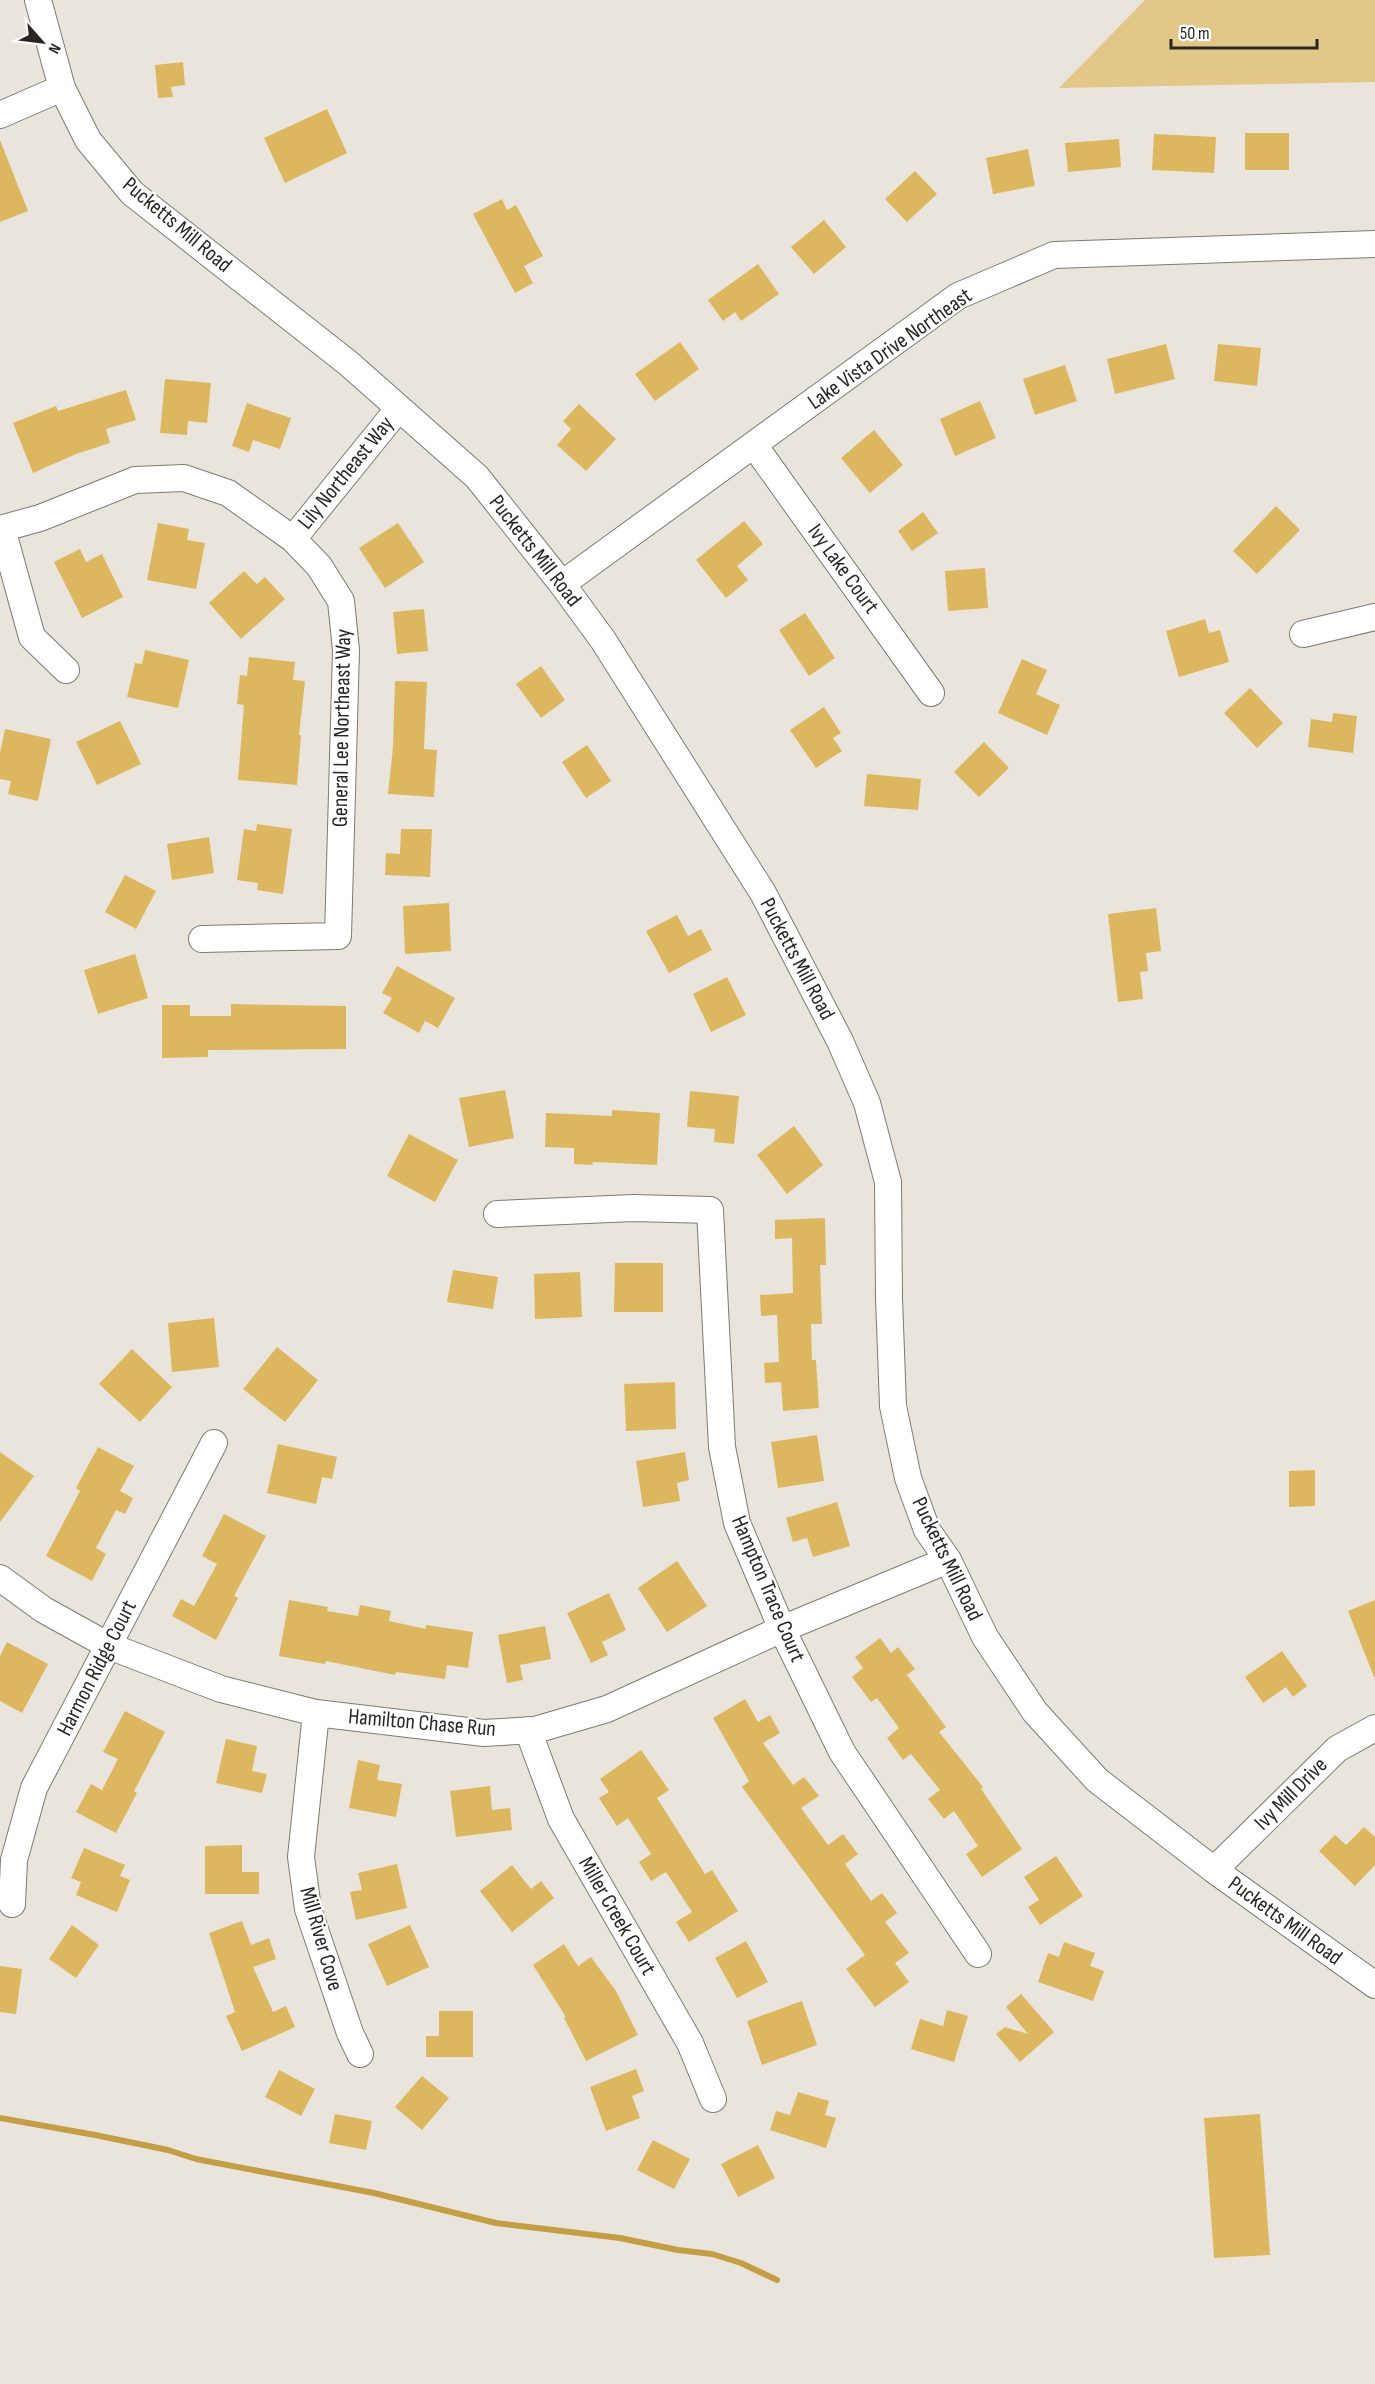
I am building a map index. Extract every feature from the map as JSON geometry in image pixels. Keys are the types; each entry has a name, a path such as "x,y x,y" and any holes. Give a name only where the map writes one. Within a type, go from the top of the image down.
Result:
{"street":[{"name":"Pucketts Mill Road","path":"38,0 62,88 88,140 132,193 348,363 477,477 562,584 603,640 763,893 840,1041 867,1103 888,1182 893,1406 908,1478 927,1530 948,1560 985,1637 1035,1712 1097,1780 1214,1870 1375,1985"},
{"path":"0,115 62,88"},
{"name":"Lake Vista Drive Northeast","path":"562,584 958,296 1054,255 1375,244"},
{"name":"Lily Northeast Way","path":"293,539 399,408"},
{"name":"Ivy Lake Court","path":"754,445 932,693"},
{"name":"General Lee Northeast Way","path":"1,529 40,518 135,480 184,478 228,493 293,539 319,566 341,601 346,650 338,936 202,939"},
{"path":"1,529 32,637 66,670"},
{"path":"1303,634 1375,617"},
{"name":"Hampton Trace Court","path":"496,1214 633,1208 710,1210 722,1447 737,1523 782,1629 842,1752 978,1954"},
{"name":"Harmon Ridge Court","path":"12,1904 14,1860 34,1788 213,1443"},
{"name":"Hamilton Chase Run","path":"0,1578 44,1610 109,1646 221,1689 316,1713 484,1732 528,1730 607,1709 782,1629 948,1560"},
{"name":"Mill River Cove","path":"316,1713 301,1857 308,1909 350,2033 360,2054"},
{"name":"Ivy Mill Drive","path":"1214,1870 1337,1749 1375,1728"},
{"name":"Miller Creek Court","path":"528,1730 561,1820 690,2043 713,2099"}],"shaded area":[{"path":"1145,0 1375,0 1375,82 1059,88"}],"building":[{"path":"183,62 185,85 171,87 173,97 158,98 155,65"},
{"path":"327,109 347,153 285,183 264,138"},
{"path":"1245,133 1289,133 1289,170 1245,170"},
{"path":"1154,134 1216,137 1214,173 1152,170"},
{"path":"1119,139 1121,167 1068,172 1065,143"},
{"path":"0,140 28,211 0,222"},
{"path":"1028,149 1035,186 993,194 986,158"},
{"path":"915,171 937,194 907,222 885,199"},
{"path":"502,199 507,210 516,205 543,256 524,266 533,283 515,293 473,214"},
{"path":"824,220 846,247 814,274 791,247"},
{"path":"758,264 779,294 741,321 735,312 723,321 708,300"},
{"path":"680,342 699,369 655,401 635,374"},
{"path":"1166,344 1175,379 1115,394 1107,359"},
{"path":"1218,344 1261,348 1257,386 1214,381"},
{"path":"1065,365 1077,401 1035,415 1023,379"},
{"path":"165,379 211,383 207,423 188,421 187,435 160,433"},
{"path":"126,390 136,420 106,429 110,443 76,454 33,473 13,423 56,406 58,411"},
{"path":"980,401 996,438 955,456 940,419"},
{"path":"247,403 291,418 280,449 253,440 249,452 232,446"},
{"path":"579,404 616,439 586,471 557,445 571,429 563,421"},
{"path":"874,430 903,465 870,493 841,458"},
{"path":"1276,506 1300,530 1257,574 1233,551"},
{"path":"923,512 938,533 912,551 898,531"},
{"path":"744,521 763,544 737,566 748,580 726,598 696,560"},
{"path":"158,523 189,529 187,540 205,543 196,589 147,580"},
{"path":"398,523 424,562 385,588 359,548"},
{"path":"80,549 86,562 102,554 123,597 82,618 54,562"},
{"path":"985,568 988,608 948,611 945,571"},
{"path":"244,571 257,584 265,577 285,599 241,639 209,603"},
{"path":"424,609 428,651 397,654 393,612"},
{"path":"805,613 835,658 809,676 779,630"},
{"path":"1205,619 1209,633 1220,630 1229,662 1179,677 1166,631"},
{"path":"145,650 189,660 178,708 127,697 135,663 142,664"},
{"path":"249,657 295,662 293,680 305,681 299,735 301,735 297,785 238,780 244,705 237,704 240,675 247,676"},
{"path":"1022,659 1047,670 1036,694 1060,705 1047,735 998,713"},
{"path":"541,666 565,700 541,718 516,684"},
{"path":"395,681 427,682 424,749 437,750 434,797 388,794 393,747"},
{"path":"1250,688 1283,723 1257,748 1224,713"},
{"path":"824,707 841,733 833,738 842,751 816,768 790,730"},
{"path":"1333,713 1357,716 1353,753 1308,747 1311,719 1332,722"},
{"path":"120,721 141,764 97,785 76,742"},
{"path":"5,729 51,739 38,801 8,794 11,781 0,779 0,753"},
{"path":"984,742 1009,768 979,797 954,772"},
{"path":"587,745 611,781 586,798 562,762"},
{"path":"867,774 921,779 918,810 864,806"},
{"path":"257,824 292,829 283,894 257,890 258,883 237,880 244,829 256,831"},
{"path":"401,829 432,829 430,877 385,875 386,853 400,854"},
{"path":"209,837 214,873 172,880 167,844"},
{"path":"125,875 156,891 136,929 105,912"},
{"path":"449,903 451,951 405,954 403,906"},
{"path":"1156,908 1161,951 1146,953 1148,971 1140,972 1143,999 1118,1002 1108,914"},
{"path":"677,915 688,936 701,929 712,950 669,973 646,931"},
{"path":"135,954 148,998 98,1014 84,970"},
{"path":"397,966 455,998 438,1028 425,1021 419,1033 383,1013 392,998 382,993"},
{"path":"727,977 746,1015 711,1032 693,994"},
{"path":"231,1004 346,1006 346,1049 208,1050 208,1057 162,1058 162,1005 190,1005 190,1016 231,1016"},
{"path":"505,1090 514,1138 469,1147 459,1098"},
{"path":"690,1091 739,1096 734,1144 714,1142 715,1129 687,1127"},
{"path":"612,1110 660,1113 657,1165 593,1162 592,1165 574,1164 574,1148 545,1147 546,1113 612,1116"},
{"path":"794,1126 823,1165 787,1194 757,1155"},
{"path":"409,1134 458,1160 435,1202 387,1176"},
{"path":"825,1218 826,1265 820,1265 822,1324 811,1324 812,1360 816,1360 819,1408 783,1411 781,1382 765,1383 764,1363 779,1362 777,1315 761,1316 760,1295 793,1293 792,1238 775,1239 775,1220"},
{"path":"615,1263 663,1263 663,1312 614,1312"},
{"path":"453,1270 498,1277 493,1309 447,1302"},
{"path":"580,1272 582,1317 535,1319 534,1274"},
{"path":"214,1318 219,1367 172,1372 168,1323"},
{"path":"277,1347 318,1380 285,1422 243,1389"},
{"path":"132,1349 172,1387 140,1422 99,1384"},
{"path":"675,1382 676,1429 626,1431 624,1384"},
{"path":"817,1435 824,1481 778,1488 771,1442"},
{"path":"278,1444 337,1457 332,1479 322,1477 316,1504 267,1493"},
{"path":"98,1447 134,1466 120,1491 133,1498 125,1514 116,1510 96,1548 106,1554 92,1581 46,1556 80,1491 76,1488"},
{"path":"0,1452 34,1476 0,1522"},
{"path":"685,1452 689,1480 677,1483 680,1501 643,1507 636,1461"},
{"path":"1315,1470 1315,1506 1289,1507 1289,1471"},
{"path":"837,1502 850,1546 813,1557 807,1538 793,1542 786,1518"},
{"path":"224,1514 266,1536 234,1596 238,1598 216,1640 172,1616 181,1599 194,1606 217,1564 202,1556"},
{"path":"677,1561 707,1606 667,1632 638,1588"},
{"path":"609,1593 626,1630 602,1642 608,1655 591,1663 567,1613"},
{"path":"289,1600 328,1607 327,1611 358,1616 360,1605 391,1611 389,1621 426,1629 426,1625 473,1632 468,1668 447,1665 445,1679 396,1672 395,1675 326,1661 325,1664 279,1656"},
{"path":"1375,1600 1375,1677 1374,1677 1348,1611"},
{"path":"545,1626 551,1659 520,1665 523,1680 507,1683 498,1635"},
{"path":"880,1638 891,1653 898,1647 915,1669 907,1675 946,1727 939,1732 983,1787 981,1789 1022,1849 982,1877 966,1854 978,1846 954,1811 944,1819 928,1799 940,1790 911,1754 903,1760 887,1738 899,1728 877,1698 871,1702 852,1677 863,1668 855,1657"},
{"path":"7,1642 48,1664 22,1713 0,1701 0,1656"},
{"path":"1282,1651 1307,1686 1293,1697 1286,1687 1263,1703 1245,1677"},
{"path":"745,1699 758,1722 770,1715 780,1733 763,1743 793,1785 804,1777 819,1796 801,1808 828,1845 843,1834 858,1854 845,1864 871,1901 882,1893 897,1913 885,1922 909,1953 895,1963 909,1982 875,2007 846,1969 865,1955 742,1787 749,1781 713,1718"},
{"path":"125,1711 165,1732 134,1791 137,1793 116,1833 76,1812 91,1784 102,1790 118,1759 103,1752"},
{"path":"226,1739 257,1746 252,1771 267,1774 262,1793 216,1783"},
{"path":"641,1750 669,1790 657,1798 705,1874 712,1870 738,1911 689,1942 676,1922 692,1912 666,1872 651,1881 639,1862 651,1854 628,1818 617,1826 599,1798 609,1792 600,1779"},
{"path":"358,1760 380,1765 377,1780 402,1784 396,1817 349,1808"},
{"path":"490,1786 492,1810 510,1808 512,1830 456,1837 450,1791"},
{"path":"1364,1827 1375,1837 1375,1865 1355,1886 1319,1851 1335,1835 1346,1845"},
{"path":"242,1845 242,1872 259,1872 259,1894 205,1894 205,1846"},
{"path":"84,1848 125,1865 120,1876 130,1880 117,1912 76,1895 81,1882 71,1878"},
{"path":"1056,1856 1083,1896 1040,1925 1028,1907 1039,1900 1024,1877"},
{"path":"397,1864 407,1908 356,1920 350,1892 362,1890 358,1873"},
{"path":"512,1865 531,1889 541,1881 554,1898 512,1932 480,1891"},
{"path":"242,1921 251,1945 269,1938 276,1959 253,1967 273,2012 286,2006 295,2027 242,2051 226,2016 235,2012 209,1933"},
{"path":"72,1925 99,1945 76,1978 49,1959"},
{"path":"410,1925 429,1967 387,1986 368,1944"},
{"path":"746,1941 768,1982 737,1998 715,1958"},
{"path":"1064,1942 1095,1953 1090,1966 1104,1971 1093,2001 1038,1982 1048,1953 1059,1957"},
{"path":"564,1944 578,1966 591,1957 616,1991 638,2035 586,2061 564,2018 566,2017 533,1965"},
{"path":"0,1966 22,1969 16,2014 0,2012"},
{"path":"1021,1994 1054,2032 1020,2062 996,2034 1005,2027 1028,2034 1006,2007"},
{"path":"802,2001 817,2045 762,2065 747,2021"},
{"path":"947,2010 968,2016 954,2062 911,2049 920,2019 943,2026"},
{"path":"439,2011 473,2011 473,2057 426,2057 426,2036 439,2036"},
{"path":"636,2069 644,2091 632,2096 640,2118 606,2131 590,2087"},
{"path":"279,2070 315,2089 301,2116 265,2097"},
{"path":"422,2076 449,2098 422,2130 395,2107"},
{"path":"798,2092 829,2101 825,2115 836,2118 826,2148 770,2130 776,2111 790,2115"},
{"path":"335,2114 372,2121 366,2150 329,2143"},
{"path":"1260,2114 1270,2255 1214,2258 1204,2118"},
{"path":"653,2140 690,2159 674,2189 637,2170"},
{"path":"758,2145 775,2178 738,2197 721,2164"}],"waterway":[{"path":"0,2118 95,2135 168,2150 196,2159 374,2193 496,2223 620,2238 678,2250 712,2254 741,2263 777,2280"}]}
